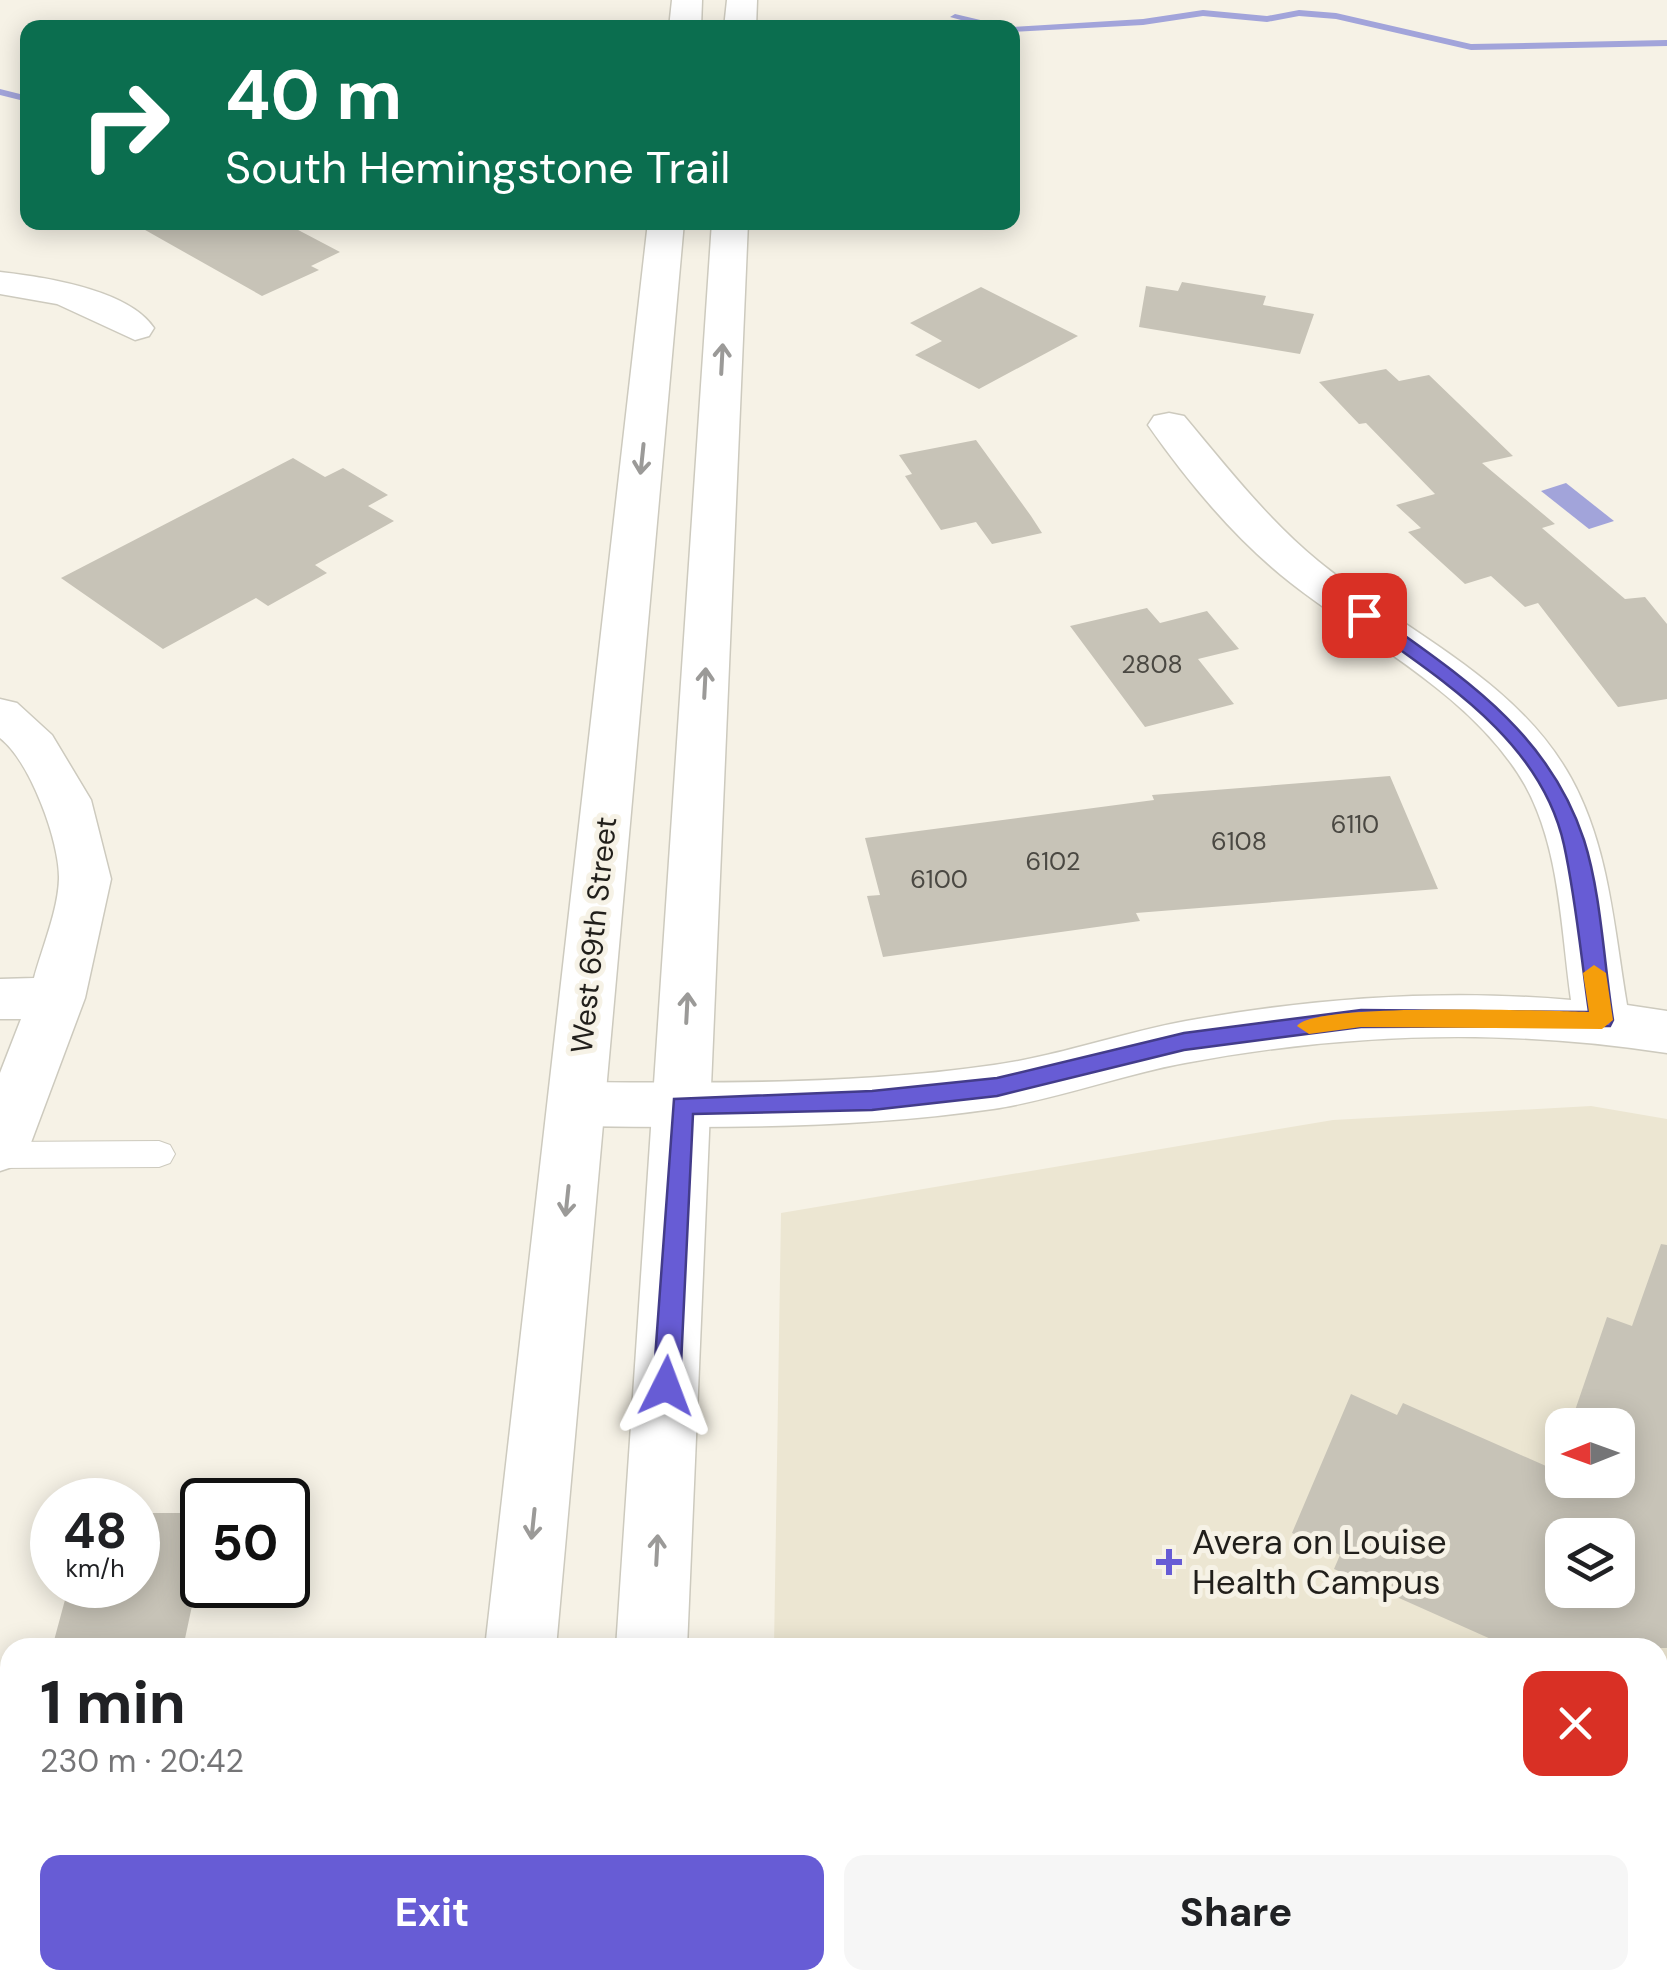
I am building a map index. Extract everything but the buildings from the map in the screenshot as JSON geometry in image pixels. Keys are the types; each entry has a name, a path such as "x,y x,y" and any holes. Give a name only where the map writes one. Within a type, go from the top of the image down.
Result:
{"main road":[{"name":"West 69th Street","path":"521,1638 665,230"},
{"path":"652,1638 730,230"},
{"path":"0,283 50,289 98,303 135,328"},
{"path":"1170,425 1250,522 1302,571 1485,703 1548,779 1574,842 1602,1020"},
{"path":"0,714 28,735 66,800 84,879 57,998 0,1152"},
{"path":"0,999 57,998"},
{"path":"577,1104 872,1100 997,1087 1184,1042 1361,1019 1602,1020 1667,1032"}],"lane":[{"path":"0,1152 159,1154"}],"shaded area":[{"name":"Avera on Louise Health Campus","path":"1591,1106 1667,1119 1667,1638 774,1638 781,1213 1333,1120"}],"water":[{"path":"1566,483 1614,521 1589,529 1541,491"}],"waterway":[{"path":"1020,29 1143,22 1203,13 1267,19 1299,13 1336,16 1471,47 1667,43"},
{"path":"955,17 969,20"},
{"path":"0,92 20,97"}],"slow traffic":[{"path":"1309,1026 1361,1019 1602,1020 1594,973"}],"place":[{"name":"Avera on Louise Health Campus","path":"1169,1562"}],"route":[{"path":"666,1386 682,1105 872,1100 997,1087 1184,1042 1361,1019 1602,1020 1574,842 1548,779 1485,703 1364,615"}]}
